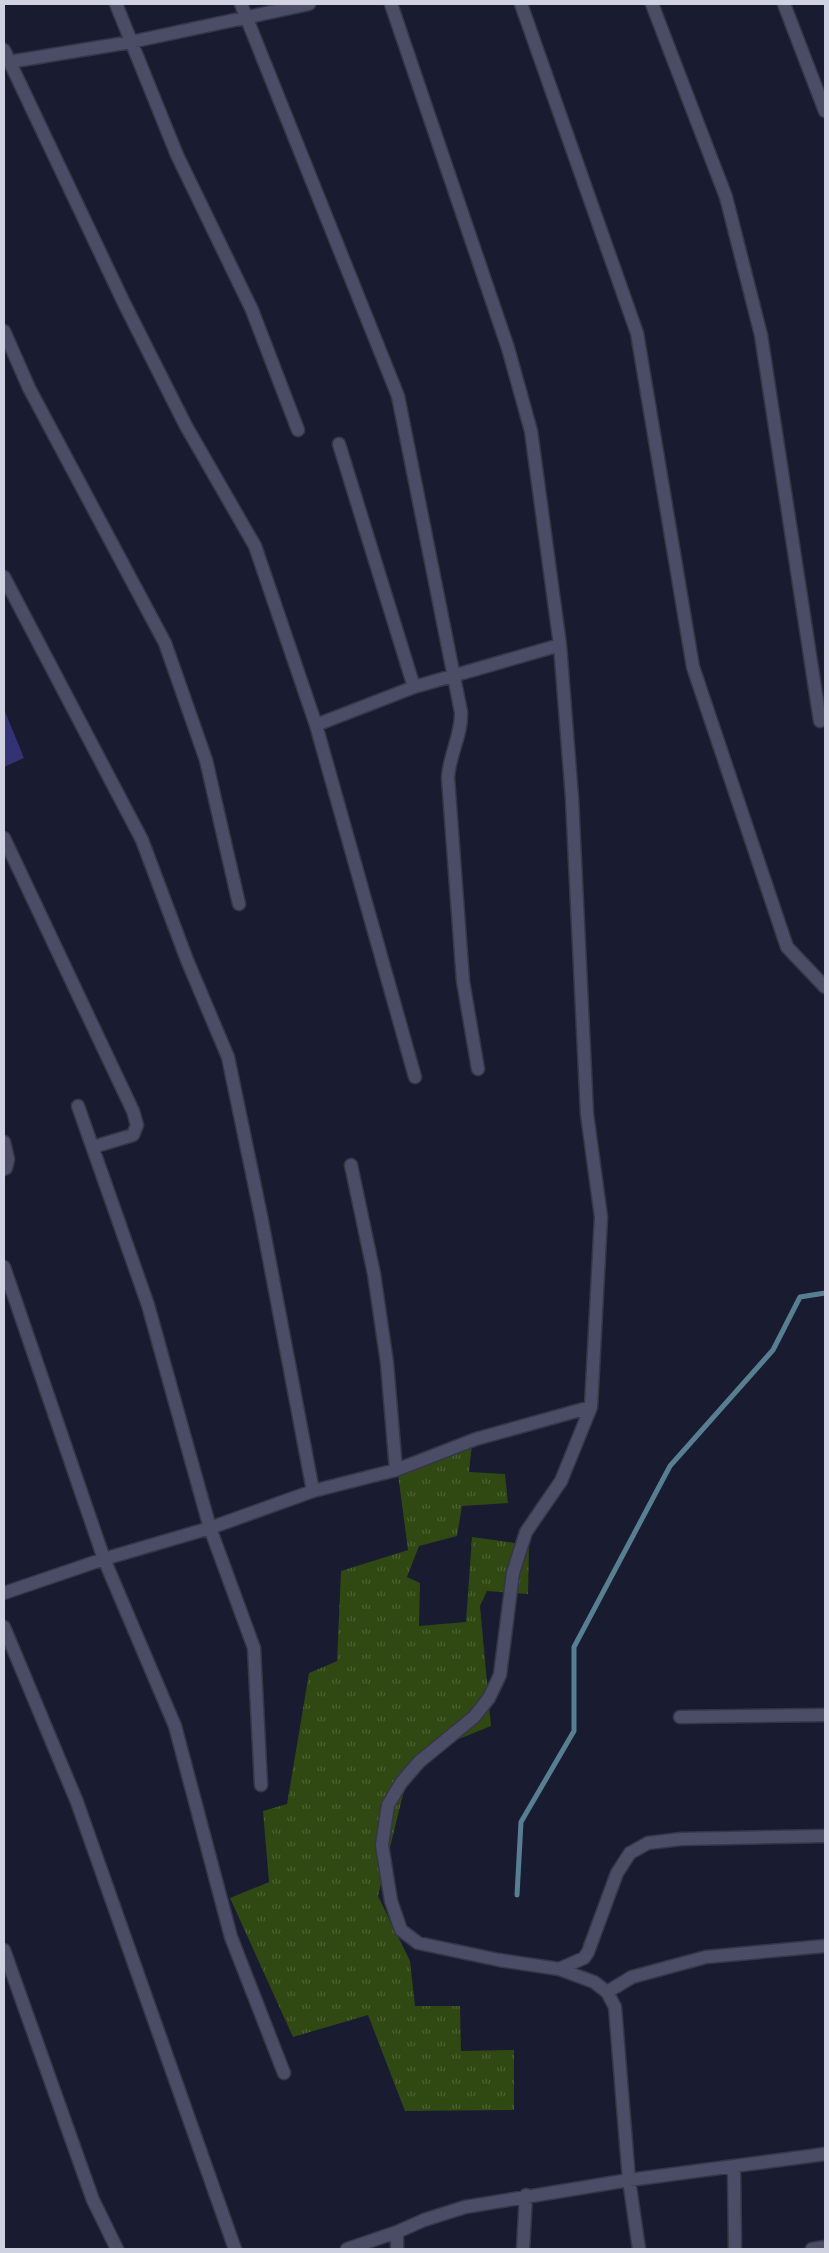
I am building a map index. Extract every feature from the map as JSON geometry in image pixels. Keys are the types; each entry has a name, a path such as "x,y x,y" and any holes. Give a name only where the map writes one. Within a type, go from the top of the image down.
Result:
{"street":[{"path":"116,4 177,155 252,310 298,430"},
{"path":"242,4 398,396 454,674 462,723 448,769 448,778 463,981 478,1069"},
{"path":"9,62 131,42 309,4"},
{"path":"391,4 508,348 531,431 560,645 572,798 587,1114 601,1217 591,1407 561,1481 526,1532 513,1573 500,1675 489,1698 474,1717 418,1762 401,1783 388,1805 382,1845 390,1901 398,1923 401,1930 418,1943 490,1958 559,1969 594,1982 607,1992 615,2007 630,2180 639,2249"},
{"path":"521,4 637,333 693,667 787,946 825,987"},
{"path":"652,4 726,197 761,335 820,721"},
{"path":"784,4 825,111"},
{"path":"4,50 186,426 255,546 316,725 415,1077"},
{"path":"4,331 29,388 165,644 206,760 239,904"},
{"path":"340,444 414,687"},
{"path":"4,577 142,840 187,960 228,1057 262,1216 313,1490"},
{"path":"316,725 414,687 560,645"},
{"path":"4,838 133,1111 136,1125 132,1135 93,1147"},
{"path":"78,1106 148,1305 210,1528 254,1648 261,1785"},
{"path":"4,1142 8,1160 4,1169"},
{"path":"351,1164 374,1274 387,1362 396,1470"},
{"path":"4,1267 104,1559 175,1726 231,1937 284,2073"},
{"path":"4,1593 104,1559 210,1528 313,1490 396,1470 476,1439 591,1407"},
{"path":"4,1627 77,1802 235,2249"},
{"path":"680,1717 825,1715"},
{"path":"559,1969 584,1958 588,1952 617,1873 630,1853 648,1843 681,1839 825,1836"},
{"path":"607,1992 632,1976 706,1957 825,1946"},
{"path":"5,1954 92,2200 117,2249"},
{"path":"347,2249 424,2220 465,2207 526,2195 734,2168 825,2154"},
{"path":"734,2168 735,2249"},
{"path":"523,2249 526,2195"},
{"path":"396,2232 397,2249"},
{"path":"812,2249 825,2247"}],"green space":[{"path":"472,1444 469,1472 505,1474 508,1503 462,1506 457,1536 419,1546 407,1577 420,1583 419,1626 466,1622 472,1537 529,1545 528,1594 487,1591 480,1606 491,1726 412,1758 378,1896 410,1961 415,2006 460,2006 461,2051 514,2050 514,2110 405,2111 368,2015 293,2037 230,1898 269,1882 263,1811 287,1804 309,1673 337,1661 341,1571 408,1550 398,1474"}],"building":[{"path":"4,709 24,758 4,767"}],"waterway":[{"path":"517,1895 521,1822 574,1731 574,1647 670,1466 773,1350 800,1297 825,1293"}]}
